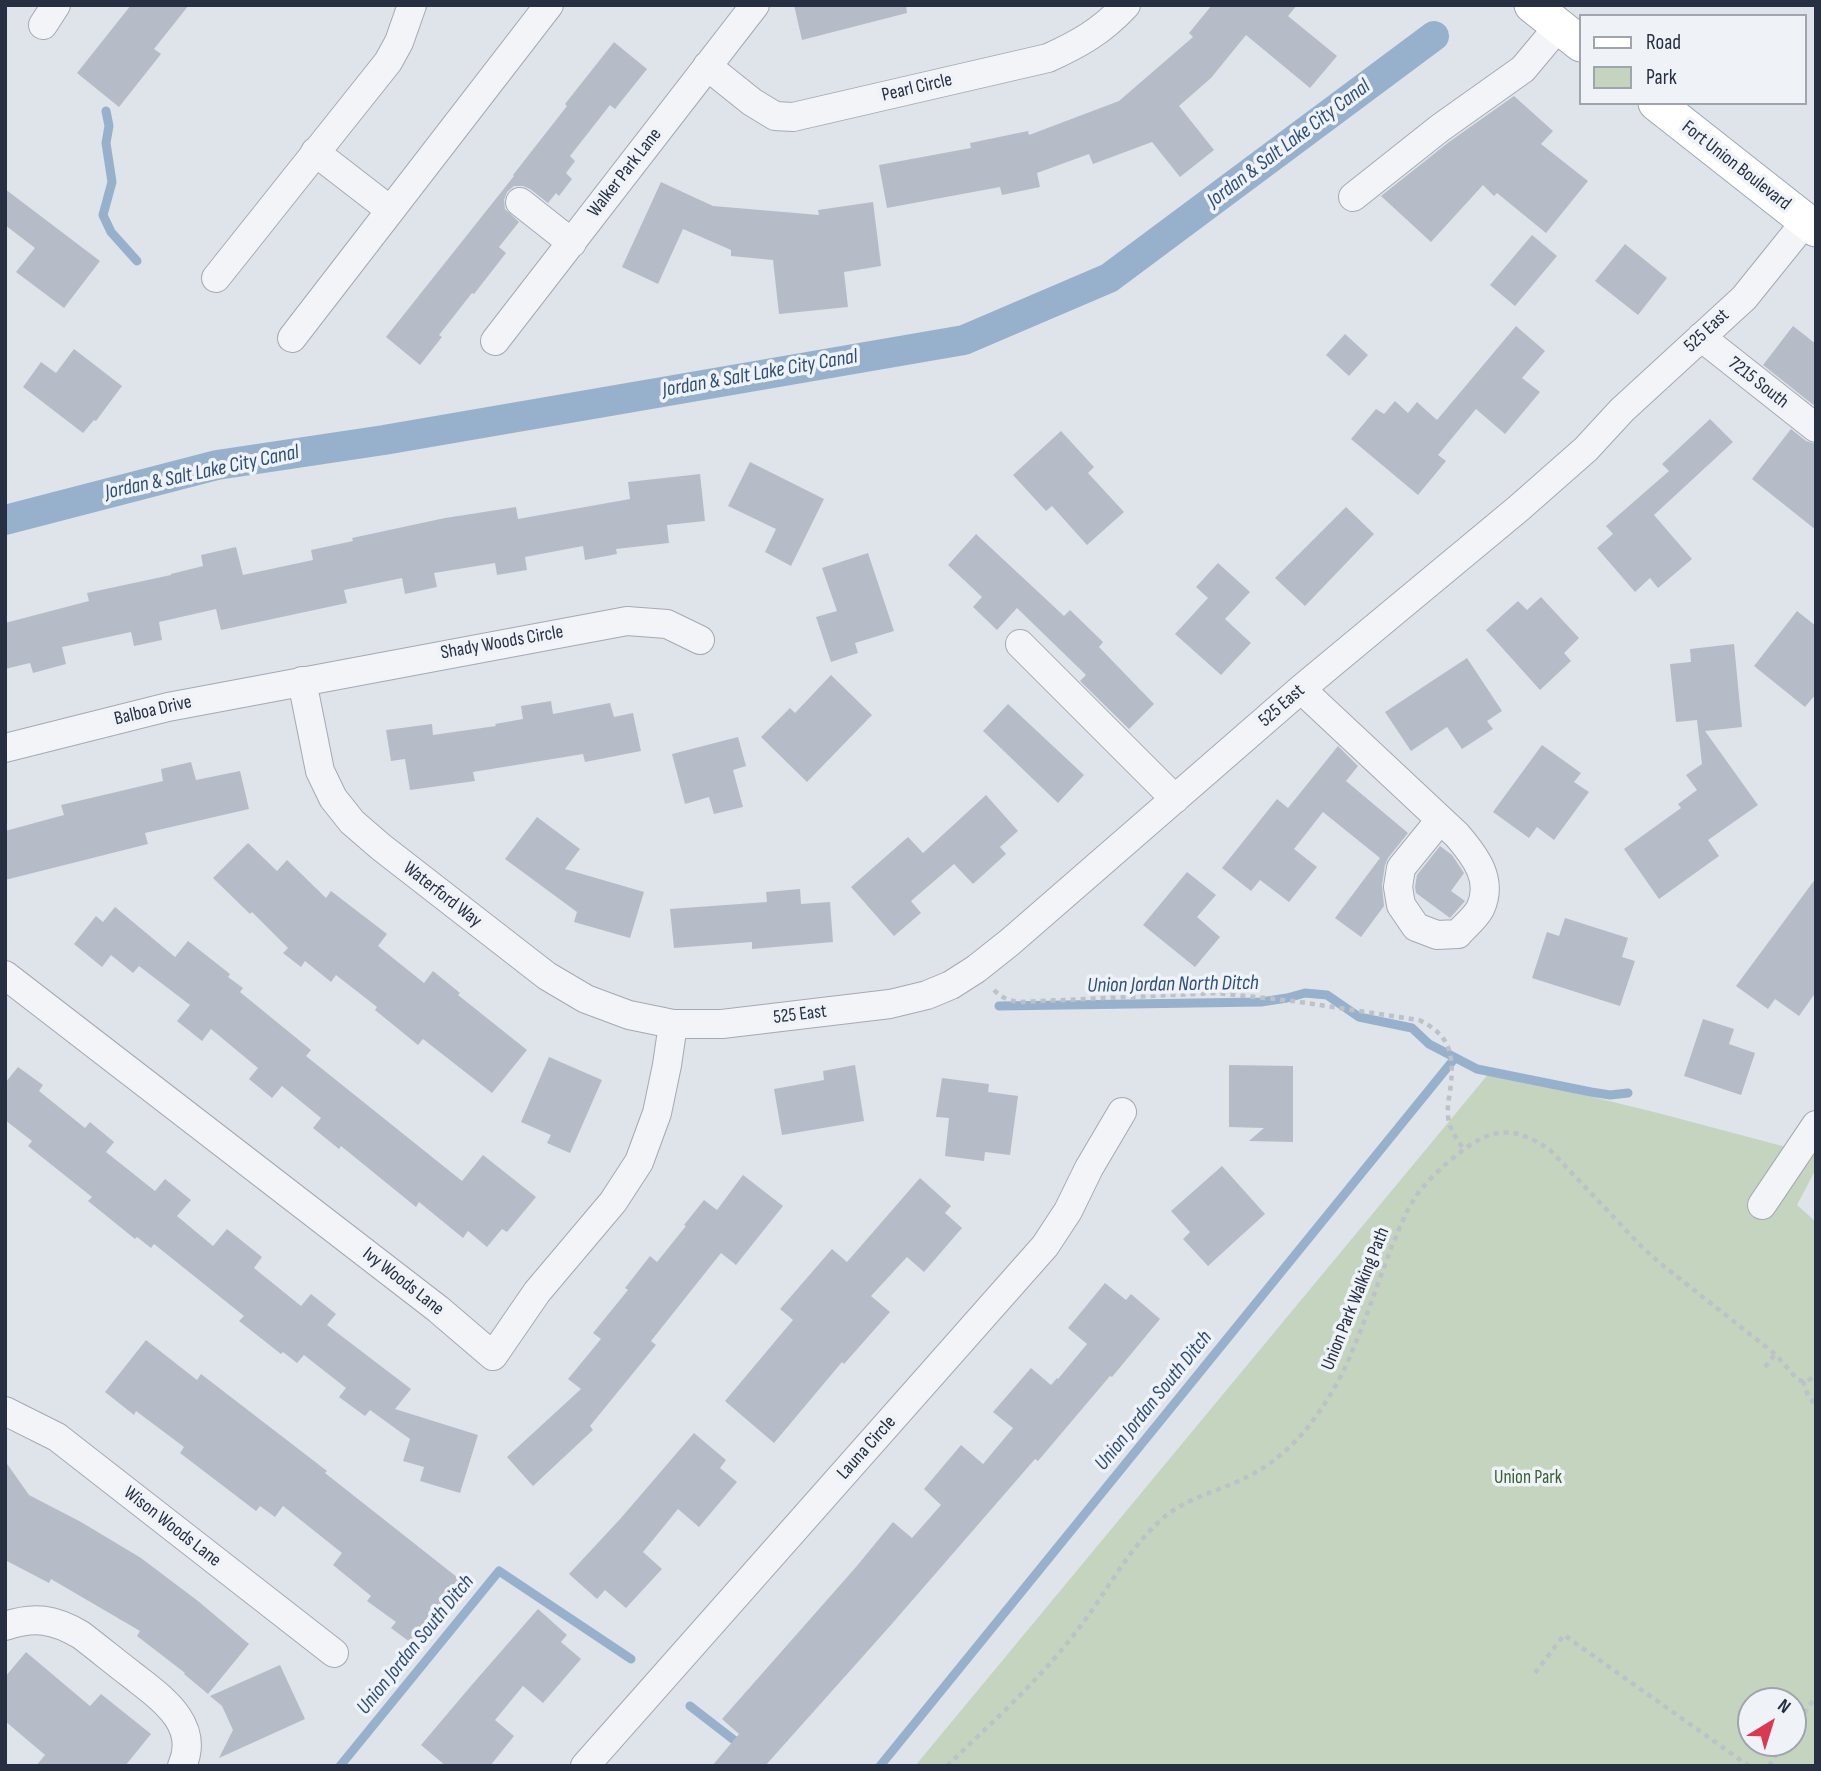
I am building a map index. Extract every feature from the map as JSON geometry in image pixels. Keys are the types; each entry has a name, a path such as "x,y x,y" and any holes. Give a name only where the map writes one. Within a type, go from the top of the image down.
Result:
{"main road":[{"name":"Fort Union Boulevard","path":"1659,105 1811,225"}],"street":[{"path":"216,278 388,62 399,42 412,5"},
{"path":"292,338 549,5"},
{"name":"Walker Park Lane","path":"495,341 755,5"},
{"name":"Pearl Circle","path":"708,66 752,102 775,116 793,117 1048,58 1079,44 1109,23 1126,5"},
{"path":"1353,197 1440,128 1523,69 1557,25"},
{"path":"315,152 390,210"},
{"path":"520,202 572,243"},
{"name":"525 East","path":"673,1024 722,1024 890,1004 928,995 951,985 976,969 1577,457 1622,410 1744,298 1811,225"},
{"name":"7215 South","path":"1701,337 1816,428"},
{"name":"Shady Woods Circle","path":"302,681 627,621 667,624 700,640"},
{"path":"1020,644 1175,799"},
{"name":"Balboa Drive","path":"5,748 168,707 302,681"},
{"name":"Waterford Way","path":"302,681 320,771 333,798 352,822 547,976 586,999 629,1015 673,1024"},
{"path":"1301,690 1440,820"},
{"name":"Ivy Woods Lane","path":"5,975 438,1309 493,1356 537,1292 613,1202 639,1162 657,1113 673,1024"},
{"name":"Launa Circle","path":"585,1766 1045,1247 1068,1211 1089,1168 1122,1112"},
{"path":"1762,1205 1816,1125"},
{"name":"Wison Woods Lane","path":"5,1411 57,1437 334,1653"},
{"path":"5,1626 21,1620 35,1619 68,1627 80,1635 165,1701 180,1720 184,1731 184,1754"}],"path":[{"path":"976,969 1002,998 1010,1001 1217,993 1293,1001 1419,1020 1433,1027 1447,1042 1451,1071 1448,1114 1452,1132 1465,1150"},
{"name":"Union Park Walking Path","path":"947,1766 1032,1682 1063,1647 1080,1627 1135,1546 1165,1516 1267,1466 1283,1454 1308,1427 1329,1399 1351,1354 1396,1237 1415,1197 1447,1164 1475,1141 1489,1135 1513,1132 1538,1141 1550,1150 1642,1247 1775,1354 1794,1376 1803,1381 1816,1407"},
{"path":"1765,1367 1775,1354"},
{"path":"1803,1381 1808,1381 1816,1374"},
{"path":"1535,1673 1564,1635 1749,1766"}],"green space":[{"name":"Union Park","path":"1490,1072 1816,1155 1816,1169 1797,1205 1816,1222 1816,1766 915,1766"}],"building":[{"path":"131,5 189,5 154,49 161,54 119,107 77,73"},
{"path":"794,5 906,5 907,13 802,40"},
{"path":"1212,5 1297,5 1288,16 1337,56 1310,88 1246,35 1211,78 1179,106 1214,150 1180,177 1152,142 1093,164 1089,154 1037,173 1040,187 1002,195 1000,187 887,208 879,165 971,148 970,143 1028,131 1029,135 1119,101 1193,37 1189,33"},
{"path":"614,42 647,69 615,109 610,105 570,156 575,161 566,173 572,179 559,196 556,193 548,203 523,186 514,186 507,192 505,209 519,222 499,247 506,253 439,335 442,337 420,365 386,337 514,176 567,106 565,104"},
{"path":"1514,96 1553,131 1541,144 1588,181 1546,233 1497,193 1494,196 1483,185 1431,242 1381,196 1449,142"},
{"path":"661,182 713,206 819,215 818,210 873,202 881,266 844,272 848,307 779,314 773,260 731,256 731,250 683,229 658,284 622,267"},
{"path":"5,189 100,261 64,308 16,272 35,248 5,225"},
{"path":"1532,235 1557,256 1515,306 1490,285"},
{"path":"1625,244 1667,278 1638,315 1595,281"},
{"path":"1516,326 1545,351 1522,378 1540,392 1505,434 1476,409 1438,455 1446,461 1418,495 1351,439 1376,409 1384,414 1395,401 1408,413 1417,402 1437,420"},
{"path":"1793,326 1816,344 1816,407 1763,365"},
{"path":"1345,334 1368,355 1349,376 1326,355"},
{"path":"74,349 122,386 96,421 83,433 23,387 41,362 56,373"},
{"path":"1710,419 1733,442 1654,515 1692,559 1658,588 1650,578 1635,592 1597,548 1613,534 1606,526 1669,471 1662,464"},
{"path":"1791,429 1806,441 1816,444 1816,530 1752,479"},
{"path":"1061,431 1094,467 1088,473 1124,512 1087,545 1052,506 1046,511 1013,475"},
{"path":"750,462 824,499 791,566 765,552 776,529 728,506"},
{"path":"700,474 705,521 667,525 669,543 616,549 617,554 585,560 583,546 525,557 527,570 497,575 495,563 434,573 437,587 405,594 402,578 344,590 347,603 221,630 216,609 159,622 162,640 134,646 131,632 62,647 66,664 33,673 30,663 5,669 5,623 89,601 87,593 203,566 201,555 236,547 243,575 313,560 311,550 353,541 352,538 445,518 516,507 518,519 630,499 628,482"},
{"path":"1346,507 1374,534 1305,606 1275,578"},
{"path":"976,534 1064,616 1070,610 1103,642 1099,647 1154,704 1129,729 1080,681 1086,675 1017,608 997,630 973,607 982,597 948,565"},
{"path":"868,553 894,631 855,643 858,653 831,662 816,617 837,611 822,568"},
{"path":"1218,563 1250,592 1225,619 1251,643 1221,675 1175,634 1208,598 1196,587"},
{"path":"1541,597 1579,638 1564,653 1571,661 1540,690 1486,630 1518,601 1527,610"},
{"path":"1797,611 1816,626 1816,694 1805,707 1754,666"},
{"path":"1734,644 1742,727 1705,731 1758,805 1708,840 1719,856 1659,899 1624,849 1681,808 1678,804 1697,790 1686,775 1702,764 1697,720 1676,722 1670,664 1691,662 1690,649"},
{"path":"1467,658 1502,711 1487,721 1493,729 1462,749 1447,727 1411,751 1385,712"},
{"path":"831,675 872,715 807,782 761,737 790,708 795,713"},
{"path":"551,701 553,714 610,703 614,717 633,713 641,751 585,762 583,754 473,772 475,781 410,790 405,759 391,761 386,730 432,724 433,735 496,726 495,724 523,719 521,706"},
{"path":"1008,704 1084,775 1058,803 983,731"},
{"path":"738,737 746,766 733,770 743,807 714,814 709,797 685,804 672,754"},
{"path":"1542,745 1581,773 1574,782 1589,792 1554,840 1537,827 1529,838 1493,812"},
{"path":"1338,746 1358,766 1346,781 1408,833 1385,865 1382,885 1384,906 1361,937 1335,918 1380,858 1323,812 1294,849 1317,867 1289,902 1260,880 1251,891 1222,868 1277,799 1288,808"},
{"path":"191,762 196,780 240,771 249,809 145,833 148,844 5,880 5,831 64,815 61,805 163,781 161,769"},
{"path":"986,795 1018,831 1000,847 1006,854 973,884 954,864 911,901 921,913 894,936 851,887 908,837 923,853"},
{"path":"537,817 580,849 565,869 644,892 630,938 574,922 577,912 505,859"},
{"path":"248,843 277,871 287,860 326,898 331,891 387,934 378,946 424,983 433,971 460,993 458,995 527,1050 492,1093 423,1039 418,1045 375,1010 377,1007 336,975 331,982 305,961 301,967 283,953 288,948 213,878"},
{"path":"1440,846 1452,855 1464,873 1451,891 1465,901 1450,918 1416,893 1415,887 1417,875"},
{"path":"1187,872 1216,895 1197,917 1220,937 1195,967 1143,925"},
{"path":"1816,878 1816,992 1799,1016 1775,999 1768,1009 1736,986"},
{"path":"800,889 801,904 830,902 833,942 752,949 752,942 674,948 670,909 767,902 766,892"},
{"path":"115,907 175,957 188,941 230,974 228,977 243,988 240,992 311,1050 306,1056 462,1181 483,1155 536,1197 507,1232 502,1229 487,1247 468,1231 463,1238 419,1202 416,1207 341,1146 339,1149 313,1128 321,1118 282,1086 272,1098 249,1079 258,1068 211,1029 202,1041 177,1021 190,1005 139,966 133,973 111,955 102,967 74,944 96,916 103,922"},
{"path":"1565,918 1628,938 1622,957 1635,961 1620,1006 1532,978 1547,932 1559,936"},
{"path":"1703,1019 1734,1029 1729,1044 1755,1053 1741,1095 1684,1076"},
{"path":"549,1057 602,1080 570,1153 547,1143 551,1135 521,1122"},
{"path":"855,1065 864,1121 782,1135 774,1089 824,1080 823,1071"},
{"path":"1229,1065 1293,1066 1293,1142 1249,1141 1264,1128 1229,1127"},
{"path":"18,1067 43,1085 39,1091 85,1128 90,1122 114,1142 106,1152 155,1191 165,1179 191,1200 177,1216 213,1246 227,1229 262,1257 254,1268 301,1306 311,1294 336,1314 327,1325 411,1389 395,1409 478,1435 460,1493 420,1481 424,1467 403,1461 410,1439 370,1410 365,1416 339,1397 346,1388 304,1355 297,1363 283,1352 281,1354 239,1321 244,1316 154,1244 151,1248 137,1237 135,1239 88,1201 92,1197 28,1146 32,1141 5,1120 5,1083"},
{"path":"942,1078 989,1084 988,1092 1018,1096 1010,1155 985,1152 984,1161 945,1156 949,1118 936,1117"},
{"path":"1222,1166 1265,1214 1208,1266 1183,1239 1190,1232 1171,1211"},
{"path":"743,1175 783,1206 736,1265 721,1253 651,1341 656,1345 590,1426 593,1430 533,1486 507,1457 581,1389 568,1379 601,1339 593,1333 628,1290 625,1288 650,1256 657,1262 704,1200 717,1210"},
{"path":"920,1178 951,1206 945,1213 962,1228 924,1272 907,1257 871,1296 890,1312 844,1364 842,1362 774,1443 725,1401 793,1320 780,1309 832,1249 847,1262"},
{"path":"1105,1283 1126,1300 1131,1294 1160,1319 1038,1461 1035,1459 765,1766 712,1766 739,1734 722,1719 893,1522 912,1538 941,1505 924,1489 961,1445 983,1464 1013,1428 993,1412 1031,1368 1051,1385 1087,1344 1068,1328"},
{"path":"146,1340 197,1380 201,1374 327,1471 325,1473 467,1585 418,1648 391,1628 396,1622 367,1601 371,1596 333,1565 342,1553 283,1506 275,1517 260,1506 256,1511 180,1453 184,1447 136,1411 134,1415 105,1392"},
{"path":"694,1433 726,1460 720,1468 737,1482 699,1527 678,1509 643,1552 662,1569 626,1608 605,1590 597,1599 569,1574"},
{"path":"5,1461 29,1495 141,1558 249,1644 208,1694 137,1636 140,1631 51,1579 49,1583 5,1560"},
{"path":"538,1609 567,1635 561,1642 581,1659 543,1703 523,1686 495,1720 514,1736 490,1766 446,1766 421,1745"},
{"path":"26,1652 90,1706 101,1694 151,1734 125,1766 36,1766 45,1755 5,1721 5,1677"},
{"path":"280,1665 305,1719 219,1758 233,1730 222,1706 210,1696"}],"waterway":[{"name":"Jordan & Salt Lake City Canal","path":"5,520 217,465 384,440 964,340 1109,278 1434,36"},
{"name":"Union Jordan North Ditch","path":"106,111 109,126 106,143 112,182 103,215 111,232 137,261"},
{"name":"Union Jordan North Ditch","path":"999,1006 1261,1002 1305,993 1327,995 1359,1017 1412,1028 1429,1044 1477,1069 1591,1092 1610,1095 1628,1093"},
{"name":"Union Jordan South Ditch","path":"880,1766 1455,1058"},
{"name":"Union Jordan South Ditch","path":"340,1766 499,1571 631,1659"},
{"name":"Union Jordan South Ditch","path":"690,1706 743,1747"}]}
